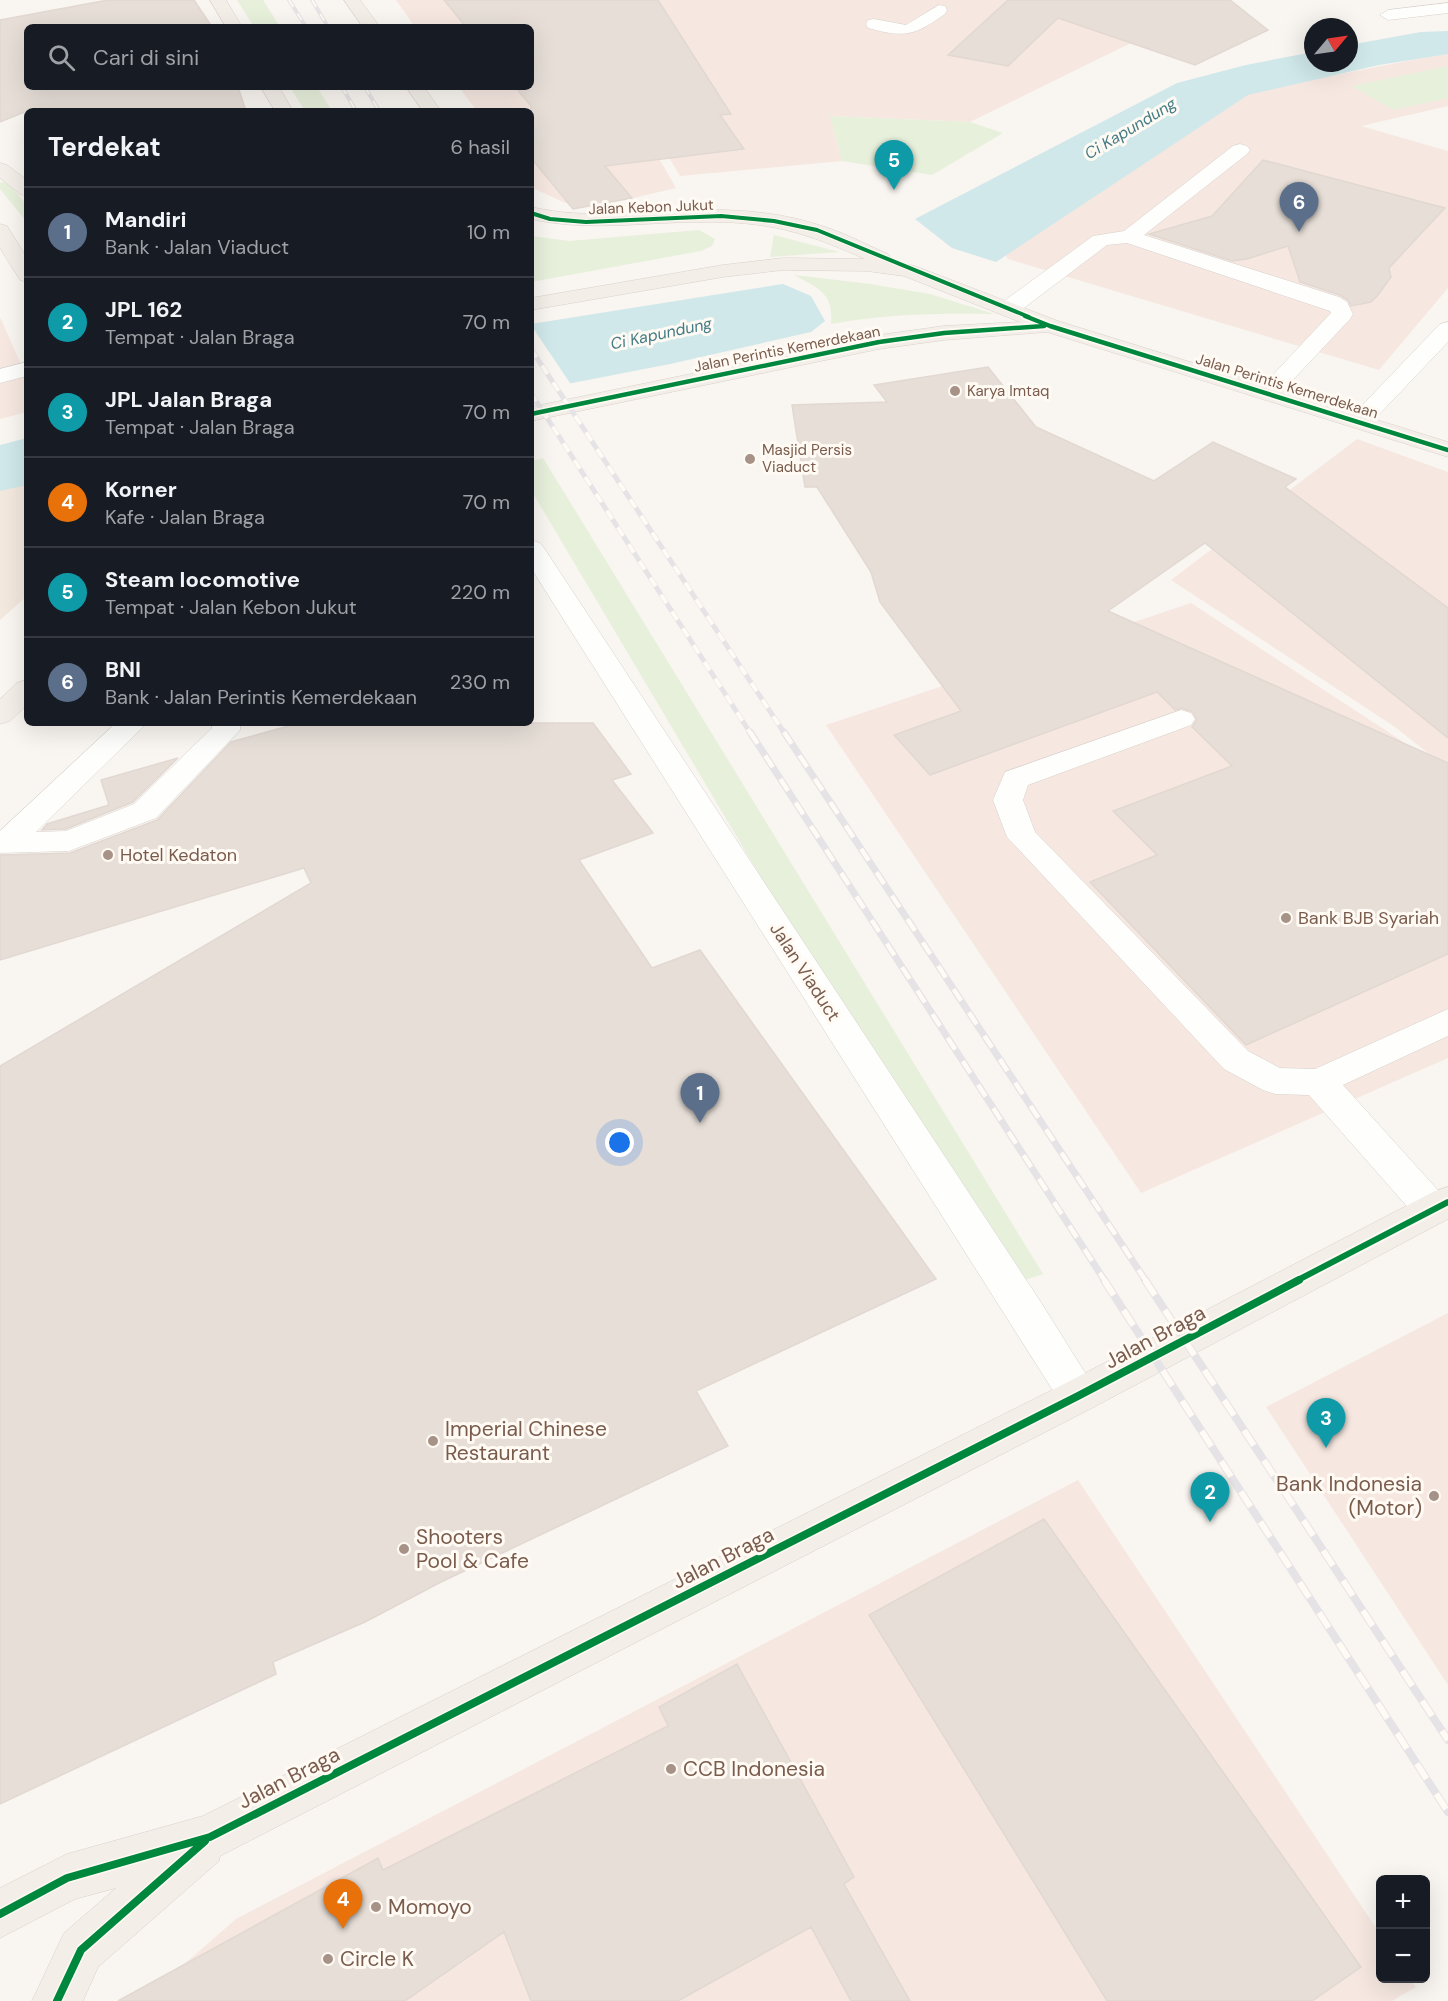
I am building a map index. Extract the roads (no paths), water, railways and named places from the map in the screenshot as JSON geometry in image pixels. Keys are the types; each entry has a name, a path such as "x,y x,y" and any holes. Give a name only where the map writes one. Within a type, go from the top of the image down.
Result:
{"main road":[{"path":"218,0 232,24"},
{"path":"352,0 370,24"},
{"path":"272,90 282,108"},
{"path":"417,90 430,108"},
{"path":"0,169 24,188"},
{"name":"Jalan Kebon Jukut","path":"534,214 550,219 586,222 721,216 774,221 817,230 908,270"},
{"name":"Jalan Kebon Jukut","path":"639,220 725,226 747,234 756,242 758,253 753,261 743,268"},
{"path":"2,236 24,271"},
{"name":"Jalan Perintis Kemerdekaan","path":"534,303 743,268 783,264 825,263 908,270 1050,326 1448,450"},
{"name":"Jalan Perintis Kemerdekaan","path":"534,413 879,342 944,333 1050,326"},
{"path":"0,714 24,692"},
{"name":"Jalan Braga","path":"0,1914 67,1878 210,1837 1078,1396 1440,1205"},
{"path":"57,2001 81,1950 210,1837"}],"street":[{"path":"1388,15 1448,8"},
{"path":"874,24 897,31 910,31 939,10"},
{"path":"1129,237 1240,150"},
{"path":"1008,309 1100,240 1113,237 1129,237 1331,302 1339,307 1342,314 1268,393"},
{"path":"1360,421 1448,329"},
{"path":"0,376 24,370"},
{"name":"Jalan Viaduct","path":"534,553 1078,1396"},
{"path":"1181,719 1015,779 1008,800 1022,837 1236,1060 1275,1081 1318,1082 1448,1022"},
{"path":"130,726 5,844 69,841 145,811 226,730 226,726"},
{"path":"1318,1082 1440,1205"}],"water":[{"path":"1448,31 1448,54 1358,70 1358,43 1421,32"},
{"name":"Ci Kapundung","path":"1304,54 1304,72 1348,72 1248,95 996,262 952,248 915,219 1177,83 1246,65"},
{"name":"Ci Kapundung","path":"783,284 811,296 825,321 811,332 670,364 534,390 534,324"},
{"path":"24,439 24,486 0,491 0,445"}],"railway":[{"path":"289,0 304,24"},
{"path":"312,0 326,24"},
{"path":"344,90 354,108"},
{"path":"367,90 377,108"},
{"path":"534,354 785,734"},
{"path":"534,398 751,734"},
{"path":"750,732 1105,1281"},
{"path":"784,732 1146,1281"},
{"path":"1104,1280 1448,1812"},
{"path":"1145,1280 1448,1740"}],"place":[{"name":"Steam locomotive","path":"894,190"},
{"name":"BNI","path":"1299,232"},
{"name":"Karya Imtaq","path":"955,391"},
{"name":"Masjid Persis Viaduct","path":"750,459"},
{"name":"Hotel Kedaton","path":"108,855"},
{"name":"Bank BJB Syariah","path":"1286,918"},
{"name":"Mandiri","path":"700,1123"},
{"name":"Imperial Chinese Restaurant","path":"433,1441"},
{"name":"JPL Jalan Braga","path":"1326,1448"},
{"name":"Bank Indonesia (Motor)","path":"1434,1496"},
{"name":"JPL 162","path":"1210,1522"},
{"name":"Shooters Pool & Cafe","path":"404,1549"},
{"name":"CCB Indonesia","path":"671,1769"},
{"name":"Momoyo","path":"376,1907"},
{"name":"Korner","path":"343,1929"},
{"name":"Circle K","path":"328,1959"}]}
